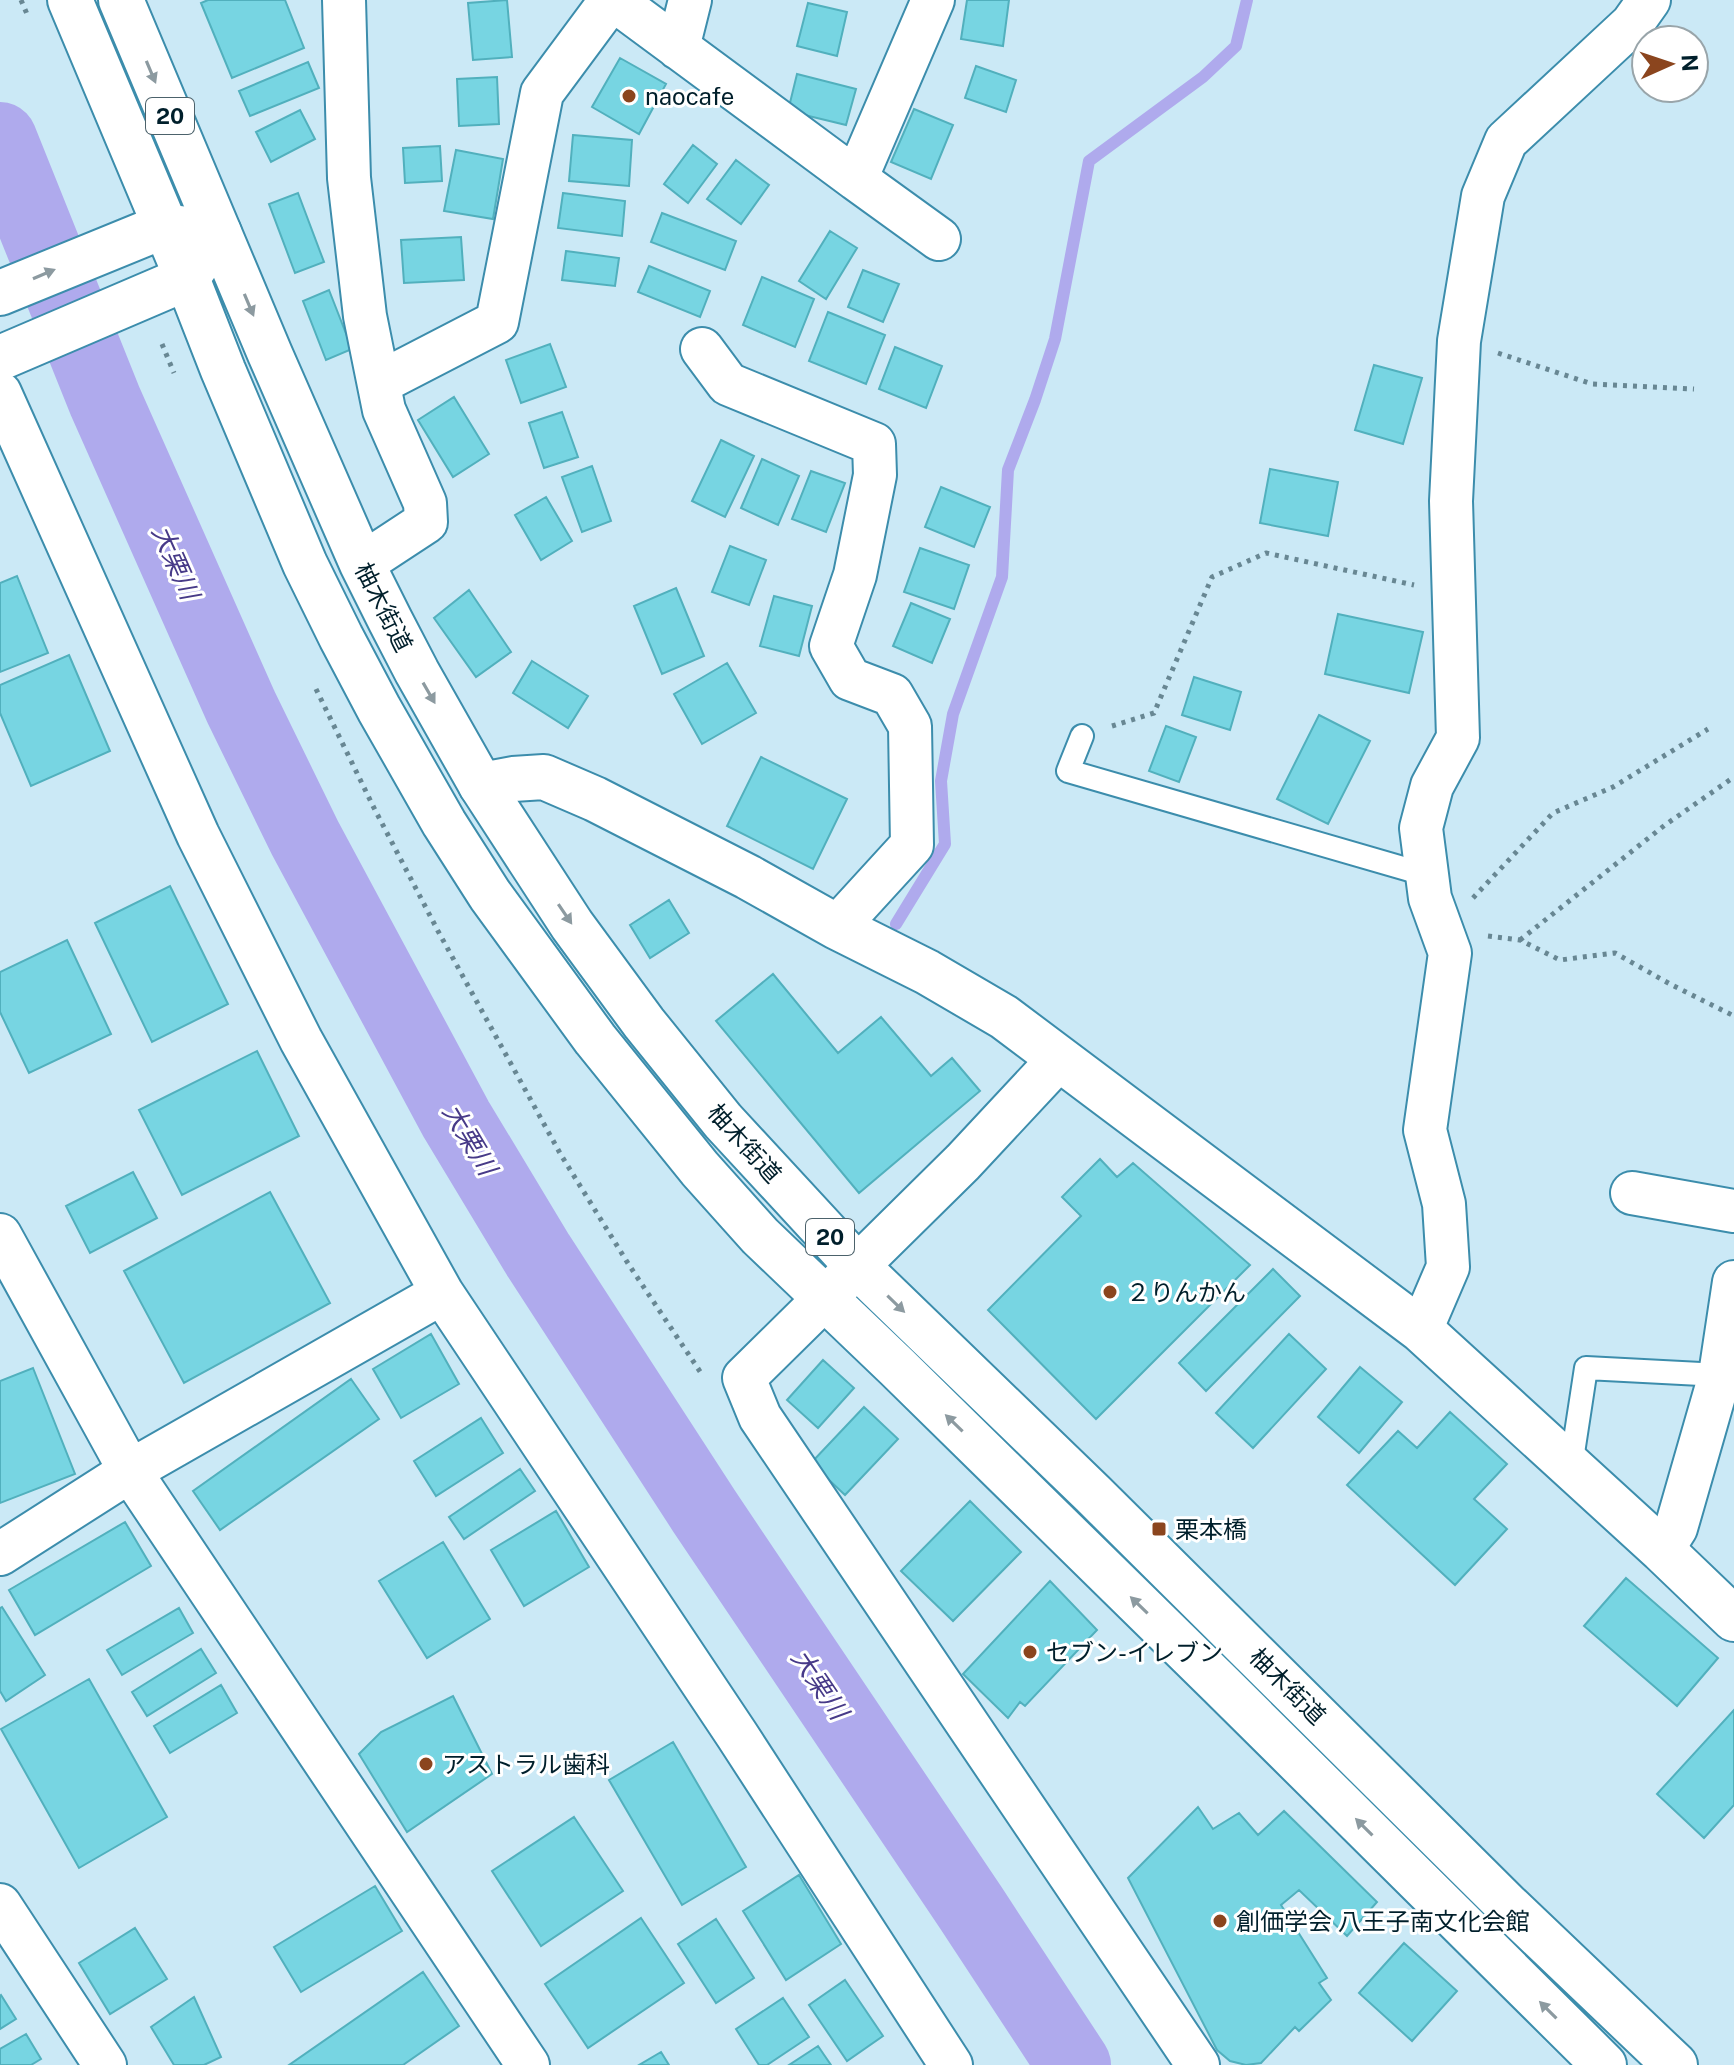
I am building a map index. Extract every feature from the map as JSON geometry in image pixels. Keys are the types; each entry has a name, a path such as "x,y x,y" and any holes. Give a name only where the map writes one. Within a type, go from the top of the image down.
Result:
{"main road":[{"name":"柚木街道","path":"70,0 305,564 379,709 451,835 490,895 595,1039 760,1236 1221,1685 1604,2065"},
{"name":"柚木街道","path":"121,0 362,564 417,672 481,785 572,925 644,1023 723,1121 857,1266 1125,1526 1507,1905 1675,2065"},
{"path":"0,293 164,226 219,233 187,278 13,353"},
{"path":"481,785 544,777 595,799 927,972 1004,1017 1421,1330 1734,1619"}],"street":[{"path":"344,0 349,178 365,316 384,410 425,503 426,522 362,564"},
{"path":"379,383 497,322 542,93 612,0 939,239"},
{"path":"678,48 690,0"},
{"path":"856,179 933,0"},
{"path":"1421,1330 1448,1267 1444,1204 1425,1130 1450,953 1430,898 1421,828 1432,786 1458,738 1451,501 1459,341 1483,196 1506,141 1632,24 1649,0"},
{"path":"702,349 728,384 874,444 875,475 855,575 831,646 850,679 892,695 910,726 912,845 837,927"},
{"path":"0,393 198,835 301,1040 442,1293 737,1735 951,2065"},
{"path":"1059,1059 963,1162 744,1378 760,1417 1198,2065"},
{"path":"1632,1193 1734,1211"},
{"path":"0,1235 130,1471 528,2065"},
{"path":"1662,1550 1676,1528 1727,1374 1734,1282"},
{"path":"0,1554 130,1471 442,1293"},
{"path":"0,1905 105,2065"}],"lane":[{"path":"1082,736 1068,771 1427,875"},
{"path":"1571,1466 1586,1368 1727,1374"}],"path":[{"path":"1459,341 1592,384 1694,389"},
{"path":"162,344 180,386"},
{"path":"1082,736 1154,713 1212,577 1266,553 1454,594"},
{"path":"314,685 438,931 561,1155 629,1265 708,1383"},
{"path":"1442,931 1553,813 1613,787 1708,729"},
{"path":"1520,940 1665,825 1734,777"},
{"path":"1442,931 1520,940 1560,960 1615,953 1734,1016"}],"building":[{"path":"208,0 285,0 304,48 232,78 201,3"},
{"path":"507,0 512,57 473,60 468,3"},
{"path":"967,0 1009,0 1003,46 961,39"},
{"path":"808,3 847,12 837,56 797,46"},
{"name":"naocafe","path":"620,58 666,84 639,134 592,107"},
{"path":"308,62 319,88 250,116 239,91"},
{"path":"976,66 1016,80 1006,112 965,98"},
{"path":"797,74 856,89 846,125 788,111"},
{"path":"497,77 499,124 459,126 457,79"},
{"path":"914,109 953,125 931,179 891,162"},
{"path":"300,110 315,139 271,162 256,132"},
{"path":"573,135 632,140 629,186 569,181"},
{"path":"693,145 717,164 688,203 664,184"},
{"path":"440,146 442,181 405,183 403,148"},
{"path":"456,150 503,159 493,219 444,211"},
{"path":"736,160 769,185 741,224 707,199"},
{"path":"298,193 324,262 295,273 269,204"},
{"path":"563,193 625,201 622,236 558,228"},
{"path":"662,213 736,241 725,270 651,242"},
{"path":"830,231 857,248 826,299 799,281"},
{"path":"461,237 464,280 404,283 401,240"},
{"path":"566,251 619,258 615,286 562,280"},
{"path":"649,266 710,291 700,317 638,292"},
{"path":"863,270 899,284 883,322 848,307"},
{"path":"762,277 814,299 795,347 743,325"},
{"path":"329,290 352,349 326,360 303,301"},
{"path":"828,312 885,335 866,384 809,361"},
{"path":"550,344 566,387 521,403 506,360"},
{"path":"895,347 942,366 926,408 879,389"},
{"path":"1374,365 1422,378 1403,444 1355,430"},
{"path":"454,397 489,454 453,477 418,420"},
{"path":"562,412 578,457 544,468 529,423"},
{"path":"721,440 754,456 725,517 692,501"},
{"path":"762,459 799,476 778,525 741,508"},
{"path":"592,466 611,521 582,532 562,477"},
{"path":"1270,469 1338,482 1328,536 1260,523"},
{"path":"811,471 845,483 826,532 792,519"},
{"path":"941,487 990,507 974,547 925,527"},
{"path":"546,497 572,541 541,560 515,515"},
{"path":"730,546 766,560 749,605 712,592"},
{"path":"920,548 969,565 954,609 904,592"},
{"path":"17,576 48,653 0,672 0,583"},
{"path":"676,588 704,656 662,674 634,606"},
{"path":"469,590 511,652 476,677 434,618"},
{"path":"774,596 812,606 799,656 760,646"},
{"path":"911,603 950,619 932,663 893,646"},
{"path":"1338,614 1423,632 1409,693 1325,674"},
{"path":"69,655 110,751 31,786 0,713 0,685"},
{"path":"532,661 588,696 568,728 513,693"},
{"path":"727,663 756,713 702,744 674,694"},
{"path":"1194,677 1241,692 1230,730 1182,715"},
{"path":"1319,715 1370,741 1328,824 1277,799"},
{"path":"1166,726 1196,737 1179,782 1149,771"},
{"path":"761,757 847,799 813,869 727,826"},
{"path":"170,886 228,1004 152,1042 95,923"},
{"path":"669,900 689,933 650,958 630,925"},
{"path":"67,940 111,1034 29,1073 0,1012 0,972"},
{"path":"773,974 838,1053 881,1017 931,1076 952,1058 980,1091 859,1193 716,1021"},
{"path":"257,1051 299,1136 182,1195 139,1110"},
{"path":"1100,1159 1117,1177 1133,1163 1250,1265 1096,1419 988,1310 1081,1216 1062,1197"},
{"path":"133,1172 157,1218 90,1253 66,1206"},
{"path":"270,1192 330,1303 184,1383 124,1271"},
{"path":"1273,1269 1300,1296 1206,1391 1179,1363"},
{"path":"431,1334 459,1384 401,1418 373,1369"},
{"path":"1289,1334 1326,1369 1253,1448 1216,1413"},
{"path":"823,1360 854,1388 818,1428 787,1400"},
{"path":"1360,1367 1402,1402 1359,1453 1318,1417"},
{"path":"33,1368 75,1474 0,1503 0,1381"},
{"path":"351,1379 379,1419 220,1530 193,1491"},
{"path":"864,1407 898,1439 845,1495 811,1463"},
{"path":"1450,1412 1507,1464 1474,1499 1507,1529 1455,1585 1347,1485 1398,1431 1417,1448"},
{"path":"481,1418 503,1453 436,1496 414,1461"},
{"path":"520,1469 535,1491 464,1539 449,1517"},
{"path":"970,1501 1021,1552 953,1621 901,1571"},
{"path":"556,1511 589,1567 524,1606 491,1550"},
{"path":"125,1522 151,1566 35,1635 9,1590"},
{"path":"443,1542 490,1619 427,1658 379,1581"},
{"path":"1626,1578 1718,1658 1677,1706 1584,1626"},
{"name":"セブン-イレブン","path":"1050,1581 1097,1630 1025,1706 1020,1702 1008,1718 963,1674"},
{"path":"2,1607 45,1675 6,1701 0,1691"},
{"path":"179,1608 193,1633 122,1675 107,1650"},
{"path":"201,1649 216,1673 147,1716 132,1692"},
{"path":"89,1679 167,1817 79,1868 1,1729"},
{"path":"221,1685 237,1713 170,1753 154,1726"},
{"name":"アストラル歯科","path":"453,1696 492,1774 407,1832 359,1754 381,1732"},
{"path":"1734,1710 1734,1805 1704,1838 1657,1794"},
{"path":"673,1742 746,1867 682,1905 609,1780"},
{"name":"創価学会 八王子南文化会館","path":"1198,1807 1213,1829 1239,1813 1258,1835 1284,1811 1377,1902 1347,1936 1299,1890 1281,1905 1327,1978 1319,1983 1331,2000 1299,2031 1295,2027 1261,2063 1246,2065 1230,2061 1217,2050 1128,1878"},
{"path":"574,1817 623,1891 541,1946 492,1871"},
{"path":"799,1875 841,1944 786,1980 743,1911"},
{"path":"375,1886 402,1931 301,1992 274,1947"},
{"path":"641,1918 684,1983 588,2048 545,1984"},
{"path":"716,1919 754,1978 716,2003 678,1944"},
{"path":"135,1928 167,1979 110,2014 79,1963"},
{"path":"1404,1943 1457,1991 1412,2041 1359,1993"},
{"path":"423,1972 459,2026 403,2065 289,2065"},
{"path":"845,1980 883,2036 847,2061 809,2005"},
{"path":"0,1996 16,2019 0,2029"},
{"path":"194,1997 221,2057 204,2065 174,2065 151,2027"},
{"path":"783,1998 809,2037 767,2065 759,2065 736,2029"},
{"path":"26,2034 41,2059 31,2065 0,2065 0,2049"},
{"path":"818,2046 831,2065 789,2065"},
{"path":"661,2052 669,2065 639,2065"}],"waterway":[{"path":"896,924 945,844 941,781 953,714 1002,577 1008,470 1055,339 1089,161 1203,77 1236,46 1247,0"},
{"name":"大栗川","path":"0,139 105,401 241,707 305,838 456,1119 538,1255 704,1511 1074,2065"}],"place":[{"name":"naocafe","path":"629,96"},
{"name":"２りんかん","path":"1110,1292"},
{"name":"栗本橋","path":"1159,1529"},
{"name":"セブン-イレブン","path":"1030,1652"},
{"name":"アストラル歯科","path":"426,1764"},
{"name":"創価学会 八王子南文化会館","path":"1220,1921"}]}
